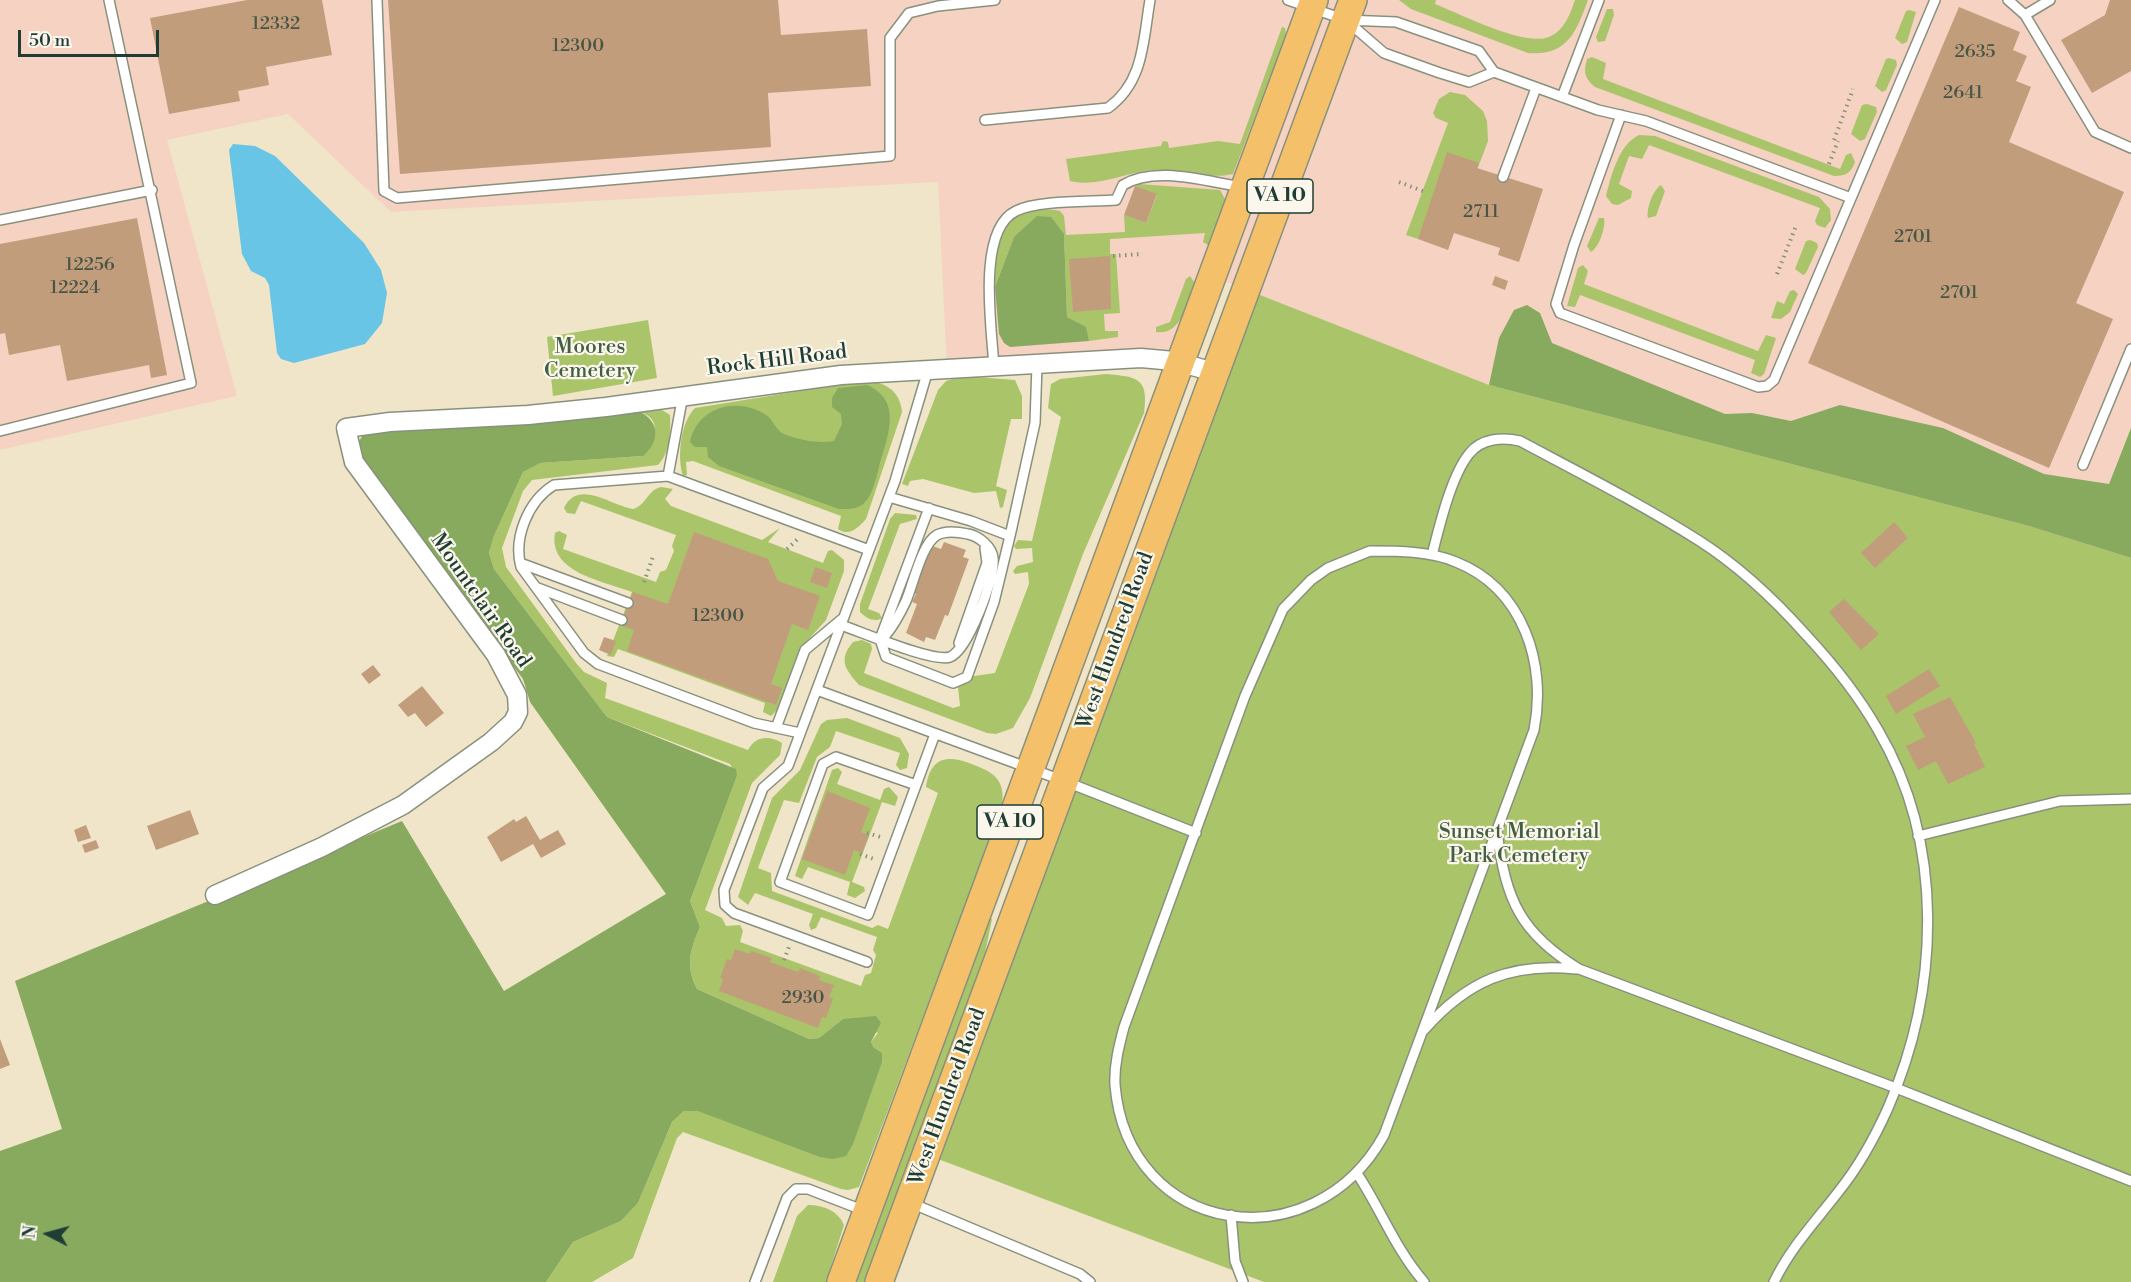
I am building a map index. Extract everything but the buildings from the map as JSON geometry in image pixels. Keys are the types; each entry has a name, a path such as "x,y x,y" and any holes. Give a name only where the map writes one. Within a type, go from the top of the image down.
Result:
{"main road":[{"name":"West Hundred Road","path":"841,1282 1246,187 1304,3"},
{"name":"West Hundred Road","path":"879,1282 1349,10"}],"street":[{"name":"Rock Hill Road","path":"345,428 390,422 539,414 841,375 1141,358 1181,363 1214,372"},
{"name":"Mountclair Road","path":"215,895 322,847 403,805 490,742 513,722 518,712 517,695 495,655 354,462 345,428"}],"lane":[{"path":"0,431 191,383 152,190 109,0"},
{"path":"377,0 384,191 397,198 890,156 890,38 909,13 938,6 995,0"},
{"path":"985,120 1108,108 1123,97 1139,66 1150,0"},
{"path":"1562,97 1599,0"},
{"path":"1621,116 1574,245 1556,304 1560,313 1758,387 1767,386 1774,380 1935,0"},
{"path":"2008,0 2025,15 2094,132 2131,148"},
{"path":"2025,15 2050,0"},
{"path":"1304,3 1349,10 1396,22 1479,51 1494,72 1562,97 1621,116 1646,121 1851,198"},
{"path":"1349,10 1384,53 1469,82 1494,72"},
{"path":"1503,177 1536,87"},
{"path":"994,367 990,279 992,247 997,230 1004,219 1015,211 1029,206 1116,200 1123,185 1147,177 1193,179 1246,187"},
{"path":"0,220 152,190"},
{"path":"2083,465 2131,349"},
{"path":"929,508 880,639 886,657 953,682 967,677 994,602 1035,423 1037,365"},
{"path":"867,962 734,913 725,905 724,890 763,788 788,766 889,496 928,370"},
{"path":"668,476 683,395"},
{"path":"1432,555 1451,492 1468,454 1491,440 1506,438 1520,441 1700,541 1750,580 1789,616 1836,668 1879,731 1909,801 1918,836 1927,893 1926,970 1919,1012 1896,1088 1865,1154 1840,1190 1804,1232 1774,1282"},
{"path":"800,733 754,723 598,664 584,652 520,563 517,553 534,502 541,493 554,485 668,476 869,550"},
{"path":"889,496 1010,536"},
{"path":"843,621 880,639 930,657 950,657 964,645 992,573 993,557 983,541 974,535 956,531 937,535 927,544 897,619 880,639"},
{"path":"1370,551 1432,555 1456,562 1479,574 1498,591 1515,612 1527,634 1535,659 1539,684 1534,730 1497,830 1384,1136 1358,1175 1326,1199 1283,1216 1231,1215 1193,1205 1171,1192 1150,1174 1128,1138 1119,1111 1115,1084 1116,1057 1124,1027 1245,696 1283,609 1292,598 1328,568 1370,551"},
{"path":"520,563 628,603"},
{"path":"536,587 622,620"},
{"path":"776,728 805,650 843,621"},
{"path":"817,690 1030,768 1196,834"},
{"path":"916,785 836,756 829,759 824,764 780,882 868,915 935,734"},
{"path":"1918,836 2060,801 2131,799"},
{"path":"1497,830 1502,872 1516,908 1531,931 1549,951 1579,969 1896,1088 2131,1181"},
{"path":"1421,1034 1440,1012 1485,980 1510,971 1530,968 1579,969"},
{"path":"1358,1175 1371,1195 1393,1240 1424,1282"},
{"path":"755,1282 787,1198 796,1189 808,1189 867,1211"},
{"path":"909,1202 1080,1274 1090,1282"},
{"path":"1231,1215 1235,1261 1242,1282"}],"path":[{"path":"1829,164 1853,89"},
{"path":"1399,182 1425,192"},
{"path":"1777,274 1796,226"},
{"path":"1113,256 1141,255"},
{"path":"644,582 654,554"}],"shaded area":[{"path":"0,0 2131,0 2131,428 2085,543 1489,385 1211,276 1181,361 947,368 938,182 391,212 288,114 167,140 237,396 0,450"}],"green space":[{"path":"1399,0 1436,0 1435,4 1492,28 1509,34 1538,39 1549,37 1559,30 1566,21 1575,0 1588,0 1568,40 1553,50 1528,53 1411,9"},
{"path":"1607,9 1613,9 1614,15 1605,41 1598,42 1596,37"},
{"path":"1906,11 1916,12 1907,42 1902,44 1895,38"},
{"path":"1282,27 1285,28 1286,35 1233,174 1213,176 1153,170 1091,183 1070,181 1066,159 1161,146 1163,141 1168,142 1169,148 1218,141 1240,144"},
{"path":"1592,57 1606,63 1603,79 1840,169 1846,155 1851,153 1855,162 1848,173 1834,176 1595,87 1587,78 1585,71 1587,59"},
{"path":"1886,59 1896,60 1897,65 1886,90 1882,92 1875,86"},
{"path":"1450,92 1465,95 1483,111 1487,121 1488,141 1460,215 1418,239 1406,235 1448,123 1436,118 1433,113 1439,99"},
{"path":"1862,105 1876,107 1877,112 1865,139 1860,141 1851,134"},
{"path":"1639,135 1655,136 1819,197 1830,209 1831,220 1825,228 1817,225 1815,221 1820,208 1649,145 1642,159 1629,156 1619,184 1632,191 1631,198 1618,205 1612,204 1606,196 1613,170 1626,146"},
{"path":"1139,184 1220,190 1225,199 1208,245 1203,242 1205,233 1110,239 1110,254 1116,254 1120,313 1104,314 1105,331 1118,331 1118,337 1089,341 1085,327 1067,317 1064,234 1014,237 995,287 997,255 1006,228 1014,219 1026,212 1060,211 1064,216 1066,235 1125,232 1124,215 1146,223 1157,195 1135,186"},
{"path":"1661,185 1665,191 1656,216 1648,218 1651,200"},
{"path":"1037,216 1051,217 1064,234 1067,317 1086,327 1089,341 1010,347 1004,343 999,334 995,287 1014,237"},
{"path":"1599,218 1604,218 1603,232 1597,246 1591,252 1587,246"},
{"path":"1806,241 1817,243 1818,247 1803,275 1795,269"},
{"path":"1583,265 1588,271 1584,284 1758,351 1766,335 1776,338 1764,374 1760,377 1751,373 1755,360 1580,295 1575,307 1567,306 1578,268"},
{"path":"1190,276 1194,282 1178,323 1165,332 1156,332 1156,327 1170,322 1186,279"},
{"path":"1794,290 1798,294 1790,312 1781,319 1771,318 1777,301 1784,304 1790,291"},
{"name":"Sunset Memorial Park Cemetery","path":"1255,293 1489,385 2029,526 2131,558 2131,1282 1264,1282 938,1159"},
{"path":"1527,305 1540,313 1552,343 1725,414 1752,413 1791,421 1840,405 1943,428 2044,474 2109,484 2131,428 2131,558 2029,526 1489,385 1499,338 1514,310"},
{"name":"Moores Cemetery","path":"648,320 657,378 553,396 547,337"},
{"path":"1106,374 1126,376 1139,381 1145,392 1144,413 1083,554 1030,698 1013,728 996,734 987,733 859,685 847,669 845,659 848,648 853,642 862,640 871,644 872,649 864,673 953,708 960,706 958,687 967,677 995,673 1029,584 1028,572 1015,574 1013,571 1017,566 1033,562 1032,548 1016,549 1014,546 1018,540 1032,541 1061,417 1048,408 1051,384 1060,379"},
{"path":"963,376 1015,380 1022,396 1022,419 1011,419 996,486 1007,490 1003,507 1000,508 996,491 974,493 923,479 910,481 908,486 902,484 938,390 946,381"},
{"path":"862,381 877,383 889,388 898,397 902,412 866,519 850,532 838,529 841,516 693,461 686,462 687,475 683,476 680,460 681,441 686,422 695,408"},
{"path":"867,385 886,400 890,421 886,444 872,490 868,499 856,508 839,509 719,466 708,457 707,447 695,447 690,442 701,420 709,413 731,406 755,409 771,419 781,432 790,436 816,442 834,441 842,424 841,414 832,407 832,398 838,388"},
{"path":"651,408 662,410 670,415 670,435 667,448 658,465 532,480 523,491 502,548 506,567 576,663 584,672 607,683 605,698 748,750 754,742 763,738 782,743 780,755 752,783 705,910 722,918 726,926 740,925 743,931 740,942 861,986 865,975 871,973 876,955 873,950 877,937 821,917 816,928 811,930 809,925 813,914 755,893 748,905 738,897 772,798 800,770 821,724 827,720 847,718 900,738 909,754 907,768 900,770 896,765 900,753 836,731 830,747 817,757 799,803 784,800 758,868 771,873 772,891 872,928 878,925 888,929 938,793 926,787 931,770 935,765 946,759 960,760 991,773 996,777 1002,789 1002,807 859,1187 841,1189 683,1132 677,1138 633,1258 592,1282 546,1282 573,1242 621,1221 638,1203 672,1122 684,1111 698,1111 874,1048 871,1042 878,1033 843,1019 819,1038 809,1039 697,989 691,972 690,958 700,927 690,901 737,776 730,764 607,717 494,569 489,553 494,536 523,472 539,463 643,456 654,435 655,428 651,418 635,410"},
{"path":"635,410 649,418 655,430 653,443 643,456 540,463 523,472 494,536 489,553 494,569 607,717 736,769 737,776 690,901 700,927 691,950 690,965 693,980 697,989 809,1039 819,1038 843,1019 876,1016 881,1023 871,1042 874,1048 882,1053 882,1062 853,1144 846,1156 833,1159 820,1157 698,1111 684,1111 672,1122 638,1203 621,1221 573,1242 546,1282 0,1282 0,1151 62,1129 15,981 402,821 504,991 666,894 530,702 523,679 362,463 358,448 359,441 364,434"},
{"path":"661,487 673,489 665,499 671,506 762,540 780,528 768,542 823,563 828,551 832,550 844,560 844,571 826,620 799,650 777,710 771,716 763,712 765,703 618,649 614,657 607,656 632,592 593,579 569,566 560,558 555,547 555,533 559,531 567,535 563,549 656,582 660,572 666,570 674,551 672,546 676,535 581,501 575,514 567,513 564,508 570,499 586,494 633,509"},
{"path":"895,513 916,515 917,519 900,524 868,609 879,613 882,618 874,620 860,612 860,604 890,519"},
{"path":"838,768 842,772 837,784 880,800 884,789 889,787 898,797 895,806 882,802 852,882 864,887 865,891 855,898 847,895 850,882 808,867 802,879 795,876 832,770"},
{"path":"984,916 992,919 983,963 864,1282 856,1282 860,1257"},
{"path":"808,1205 830,1210 844,1225 826,1282 773,1282 797,1216"}],"water":[{"path":"233,144 255,146 275,156 364,243 381,270 387,293 382,323 365,344 294,363 281,359 277,353 269,285 265,278 251,271 242,254 229,150"}]}
